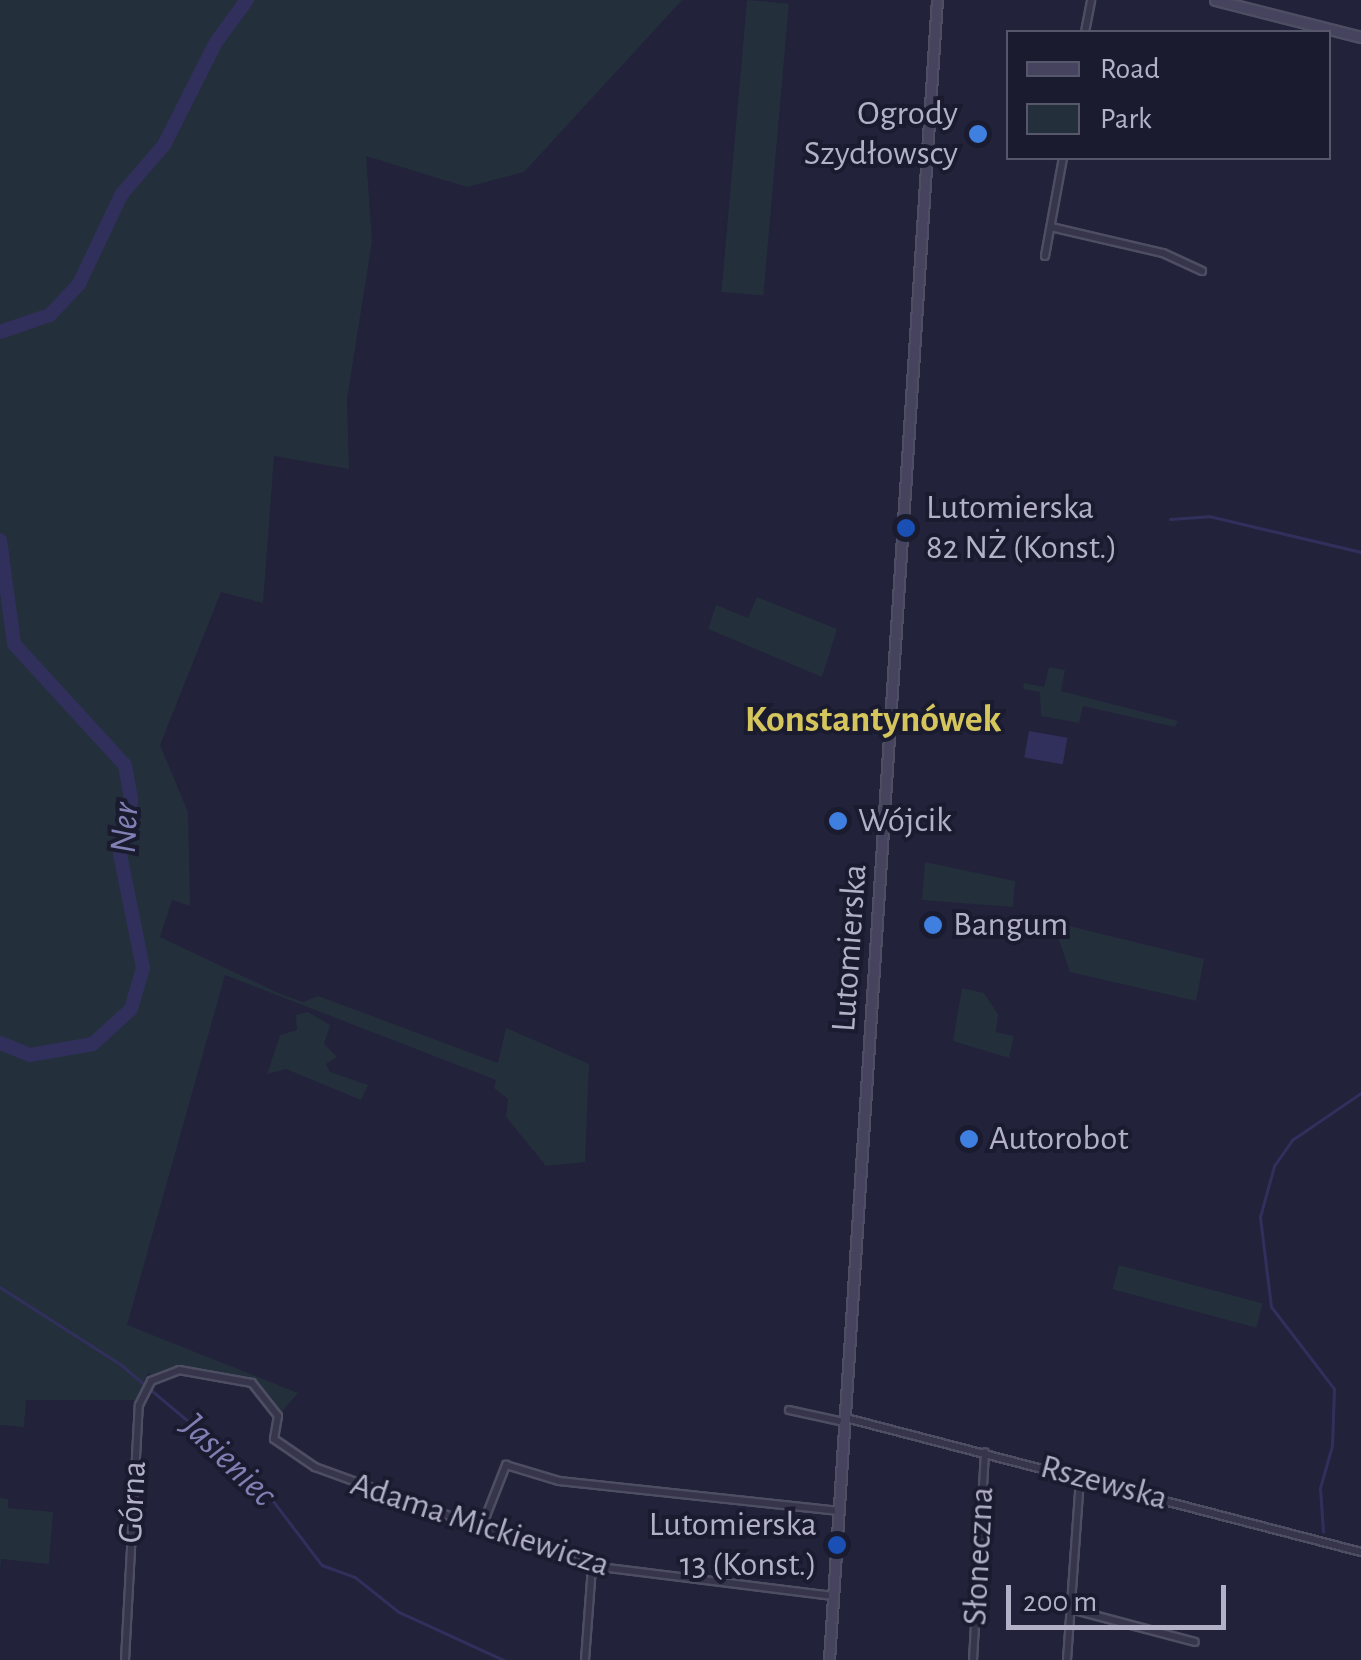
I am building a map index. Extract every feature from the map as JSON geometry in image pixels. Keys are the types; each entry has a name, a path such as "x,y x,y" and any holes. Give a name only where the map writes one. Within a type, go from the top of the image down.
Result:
{"main road":[{"name":"Lutomierska","path":"829,1660 938,0"},
{"path":"1214,0 1243,4 1361,37"}],"street":[{"path":"1085,30 1090,0"},
{"path":"1046,256 1063,160"},
{"path":"1051,228 1163,253 1202,271"},
{"name":"Górna","path":"125,1660 145,1388 179,1370 242,1380 272,1402 279,1422"},
{"name":"Rszewska","path":"789,1410 985,1452 1361,1552"},
{"name":"Adama Mickiewicza","path":"279,1422 274,1439 314,1467 592,1568 834,1596"},
{"name":"Słoneczna","path":"973,1660 985,1452"},
{"path":"482,1526 506,1465 559,1481 839,1511"},
{"path":"1067,1660 1080,1477"},
{"path":"585,1660 592,1568"},
{"path":"1071,1609 1196,1642"}],"green space":[{"path":"0,0 682,0 524,172 467,187 366,156 372,241 347,399 349,469 274,456 263,603 221,592 160,745 188,812 190,906 172,900 160,937 278,993 303,1002 318,996 498,1063 506,1028 589,1064 585,1162 546,1166 506,1117 508,1099 494,1088 496,1080 225,975 127,1325 298,1393 278,1416 252,1383 204,1370 151,1381 149,1371 137,1400 26,1400 24,1427 0,1425"},
{"path":"747,0 789,4 763,296 721,292"},
{"path":"757,597 837,629 822,677 708,629 716,605 748,618"},
{"path":"1049,667 1065,670 1061,691 1178,721 1175,727 1083,706 1079,723 1041,716 1040,692 1023,689 1024,683 1044,687"},
{"path":"925,862 1015,881 1013,907 922,900"},
{"path":"1053,922 1204,959 1196,1001 1070,972"},
{"path":"962,988 984,993 998,1014 996,1032 1014,1036 1009,1058 953,1041"},
{"path":"308,1012 330,1025 324,1044 337,1057 326,1064 330,1072 368,1085 361,1100 286,1069 267,1074 280,1035 297,1030 296,1015"},
{"path":"1119,1265 1263,1304 1256,1328 1113,1289"},
{"path":"0,1498 8,1499 8,1508 53,1512 49,1564 1,1559 0,1571"}],"shaded area":[{"path":"1029,731 1067,738 1063,764 1024,758"}],"waterway":[{"name":"Ner","path":"0,332 50,315 79,284 121,195 164,145 216,42 247,0"},
{"path":"1170,519 1209,516 1361,552"},
{"name":"Ner","path":"0,540 14,644 125,765 131,800 120,854 143,968 131,1009 93,1044 30,1055 0,1043"},
{"path":"1323,1532 1320,1488 1332,1446 1334,1389 1271,1307 1260,1217 1274,1166 1292,1140 1361,1093"},
{"name":"Jasieniec","path":"0,1287 119,1363 255,1477 322,1565 355,1577 399,1612 504,1660"}],"place":[{"name":"Ogrody Szydłowscy","path":"978,134"},
{"name":"Lutomierska 82 NŻ (Konst.)","path":"906,528"},
{"name":"Wójcik","path":"838,821"},
{"name":"Bangum","path":"933,925"},
{"name":"Autorobot","path":"969,1139"},
{"name":"Lutomierska 13 (Konst.)","path":"837,1545"}],"district":[{"name":"Konstantynówek","path":"873,721"}]}
